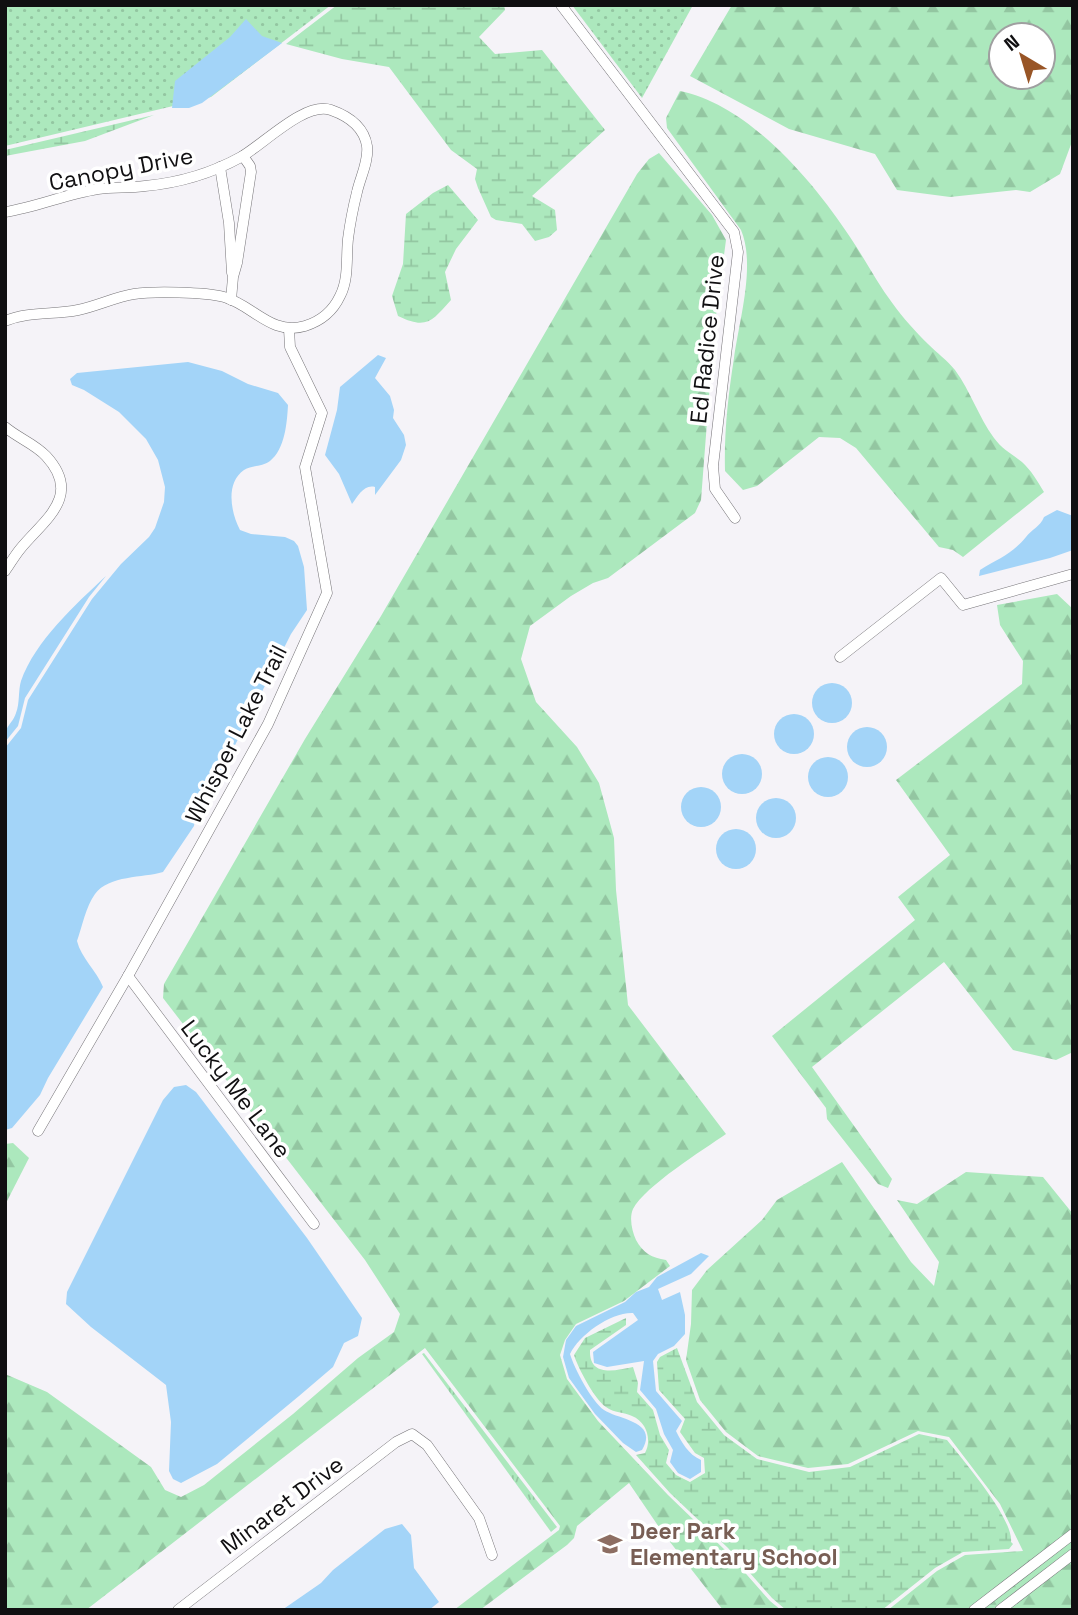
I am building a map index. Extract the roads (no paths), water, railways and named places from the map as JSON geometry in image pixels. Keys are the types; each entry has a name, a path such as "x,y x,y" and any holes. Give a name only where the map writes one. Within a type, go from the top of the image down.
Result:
{"street":[{"name":"Ed Radice Drive","path":"561,5 734,232 738,252 713,466 715,489 735,518"},
{"name":"Canopy Drive","path":"5,212 98,189 146,186 181,180 243,156 304,113 317,108 329,109 358,126 365,138 367,158 353,210 346,282 333,309 320,320 289,329"},
{"path":"233,277 251,172 243,156"},
{"path":"220,167 229,223 233,277 231,300"},
{"path":"5,321 28,314 76,310 133,294 154,292 201,294 231,300 243,305 263,320 289,329"},
{"name":"Whisper Lake Trail","path":"38,1131 268,724 327,593 305,467 321,413 290,347 289,329"},
{"path":"5,427 44,454 57,473 60,494 50,519 20,549 5,571"},
{"path":"840,657 941,578 963,605 1073,574"},
{"name":"Lucky Me Lane","path":"128,976 314,1224"},
{"name":"Minaret Drive","path":"178,1610 396,1442 412,1434 427,1445 479,1518 492,1555"},
{"path":"974,1610 1073,1534"},
{"path":"1000,1610 1073,1554"}],"water":[{"path":"246,19 262,36 282,43 202,103 189,108 172,108 175,81 230,37"},
{"path":"378,355 386,358 375,378 390,396 393,418 404,435 406,445 401,460 375,495 375,487 368,487 352,504 339,474 325,455 340,387"},
{"path":"188,362 222,371 248,384 278,393 288,405 286,427 279,450 270,461 247,468 238,476 232,490 232,507 240,530 251,534 285,537 298,546 304,567 307,610 291,634 224,767 199,792 194,826 163,872 109,883 92,899 77,941 103,987 40,1095 12,1128 5,1130 5,748 21,728 28,700 92,599 121,564 149,537 164,502 165,487 158,460 146,439 119,412 72,385 70,379 77,373"},
{"path":"1057,510 1073,516 1073,550 979,576 980,570 1010,552 1044,517"},
{"path":"106,576 89,597 25,698 18,726 5,742 7,728 17,709 21,681 27,666 57,624"},
{"path":"832,683 846,689 852,703 846,717 832,723 818,717 812,703 818,689"},
{"path":"794,714 808,720 814,734 808,748 794,754 780,748 774,734 780,720"},
{"path":"867,727 881,733 887,747 881,761 867,767 853,761 847,747 853,733"},
{"path":"742,754 756,760 762,774 756,788 742,794 728,788 722,774 728,760"},
{"path":"828,757 842,763 848,777 842,791 828,797 814,791 808,777 814,763"},
{"path":"701,787 715,793 721,807 715,821 701,827 687,821 681,807 687,793"},
{"path":"776,798 790,804 796,818 790,832 776,838 762,832 756,818 762,804"},
{"path":"736,829 750,835 756,849 750,863 736,869 722,863 716,849 722,835"},
{"path":"186,1085 196,1092 307,1238 362,1318 358,1336 344,1343 333,1367 217,1464 181,1483 173,1479 169,1471 171,1422 166,1385 91,1327 66,1304 67,1292 163,1100 174,1087"},
{"path":"701,1253 709,1256 691,1274 658,1289 662,1300 680,1292 685,1315 685,1334 674,1346 658,1354 653,1361 656,1391 682,1421 676,1431 683,1444 692,1455 701,1460 701,1472 690,1479 678,1473 670,1462 673,1450 664,1434 656,1409 640,1390 644,1361 607,1367 594,1363 593,1352 638,1320 633,1313 615,1316 597,1326 581,1339 570,1354 575,1368 599,1406 641,1427 646,1440 642,1450 636,1452 623,1443 595,1414 569,1378 563,1357 566,1340 576,1326 625,1302 636,1292 649,1287 657,1277"},
{"path":"402,1524 411,1535 414,1568 439,1602 429,1610 282,1610 321,1583 333,1570 385,1529"}],"place":[{"name":"Deer Park Elementary School","path":"610,1544"}]}
